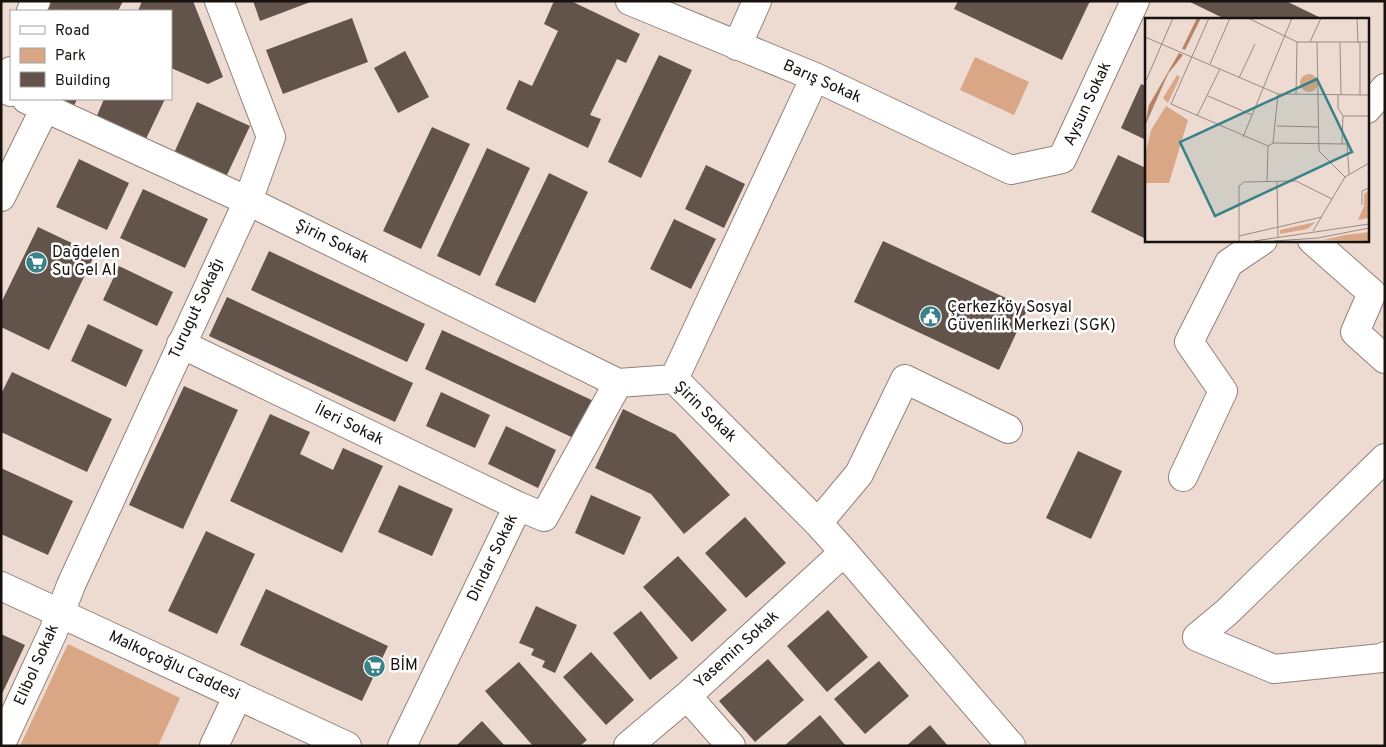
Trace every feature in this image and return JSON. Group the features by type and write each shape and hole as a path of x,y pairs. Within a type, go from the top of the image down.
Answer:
{"street":[{"name":"Turugut Sokağı","path":"60,613 71,585 248,201 271,137 219,1"},
{"name":"Barış Sokak","path":"630,1 816,78 1011,170"},
{"path":"737,46 756,1"},
{"name":"Aysun Sokak","path":"1011,170 1062,159 1135,1"},
{"path":"10,78 8,91 10,92"},
{"path":"674,379 816,78"},
{"path":"1368,108 1385,88"},
{"name":"Şirin Sokak","path":"35,103 248,201 618,383 674,379 818,523 1011,746"},
{"path":"1,197 35,103"},
{"path":"1183,477 1223,391 1189,342 1228,263 1261,241"},
{"path":"1313,241 1372,293 1355,332 1385,359"},
{"name":"İleri Sokak","path":"181,344 518,506"},
{"path":"818,523 859,474 905,379 1008,429"},
{"name":"Dindar Sokak","path":"402,746 518,506 544,517 618,383"},
{"path":"1385,458 1227,612 1197,637 1274,669 1382,658 1385,656"},
{"name":"Yasemin Sokak","path":"628,746 687,696 844,552"},
{"name":"Malkoçoğlu Caddesi","path":"1,586 347,746"},
{"name":"Elibol Sokak","path":"1,744 54,632 60,613"},
{"path":"214,746 238,695"},
{"path":"687,696 731,746"}],"green space":[{"path":"975,57 1029,82 1014,115 960,90"},
{"path":"68,644 180,698 158,746 20,746"}],"building":[{"path":"48,1 123,1 118,10 44,10"},
{"path":"142,1 193,1 223,77 208,84 172,68 172,10 138,10"},
{"path":"253,1 313,1 260,21"},
{"path":"554,1 571,1 640,34 626,63 617,59 590,115 601,119 588,148 506,109 519,80 532,86 558,31 544,24"},
{"path":"958,1 1090,1 1062,60 954,9"},
{"path":"1188,1 1286,1 1321,18 1223,18"},
{"path":"352,18 368,62 283,94 266,50"},
{"path":"405,51 429,97 398,113 374,68"},
{"path":"659,55 692,70 641,178 608,162"},
{"path":"1141,84 1145,86 1145,140 1121,128"},
{"path":"61,100 77,100 74,106"},
{"path":"104,100 165,100 145,141 96,118"},
{"path":"197,102 250,126 226,177 174,153"},
{"path":"432,127 470,144 421,249 383,231"},
{"path":"487,148 530,168 480,276 437,256"},
{"path":"1118,155 1145,168 1145,239 1091,212"},
{"path":"79,159 129,183 107,230 56,207"},
{"path":"706,165 745,184 724,228 685,209"},
{"path":"549,173 588,192 535,303 495,285"},
{"path":"143,189 208,219 185,268 120,238"},
{"path":"674,219 716,239 691,289 650,269"},
{"path":"38,227 95,254 49,350 1,327 1,303"},
{"path":"883,241 1028,308 999,370 854,302"},
{"path":"269,251 425,324 407,362 251,290"},
{"path":"119,266 173,292 157,326 103,300"},
{"path":"227,297 413,383 395,422 209,336"},
{"path":"88,324 143,350 126,387 71,361"},
{"path":"442,330 598,403 580,441 425,369"},
{"path":"12,372 112,419 87,472 1,432 1,394"},
{"path":"184,386 238,410 183,529 129,505"},
{"path":"441,392 490,415 475,448 426,426"},
{"path":"623,409 675,434 730,495 684,534 651,494 595,468"},
{"path":"270,414 310,432 300,454 333,470 343,448 383,466 342,553 230,501"},
{"path":"506,426 556,450 538,488 488,464"},
{"path":"1078,451 1122,471 1091,539 1046,518"},
{"path":"1,468 73,501 48,555 1,534"},
{"path":"399,485 453,509 432,556 378,532"},
{"path":"591,495 641,517 624,555 575,533"},
{"path":"745,517 786,563 746,598 705,553"},
{"path":"206,531 255,554 217,634 168,611"},
{"path":"678,556 727,610 692,642 643,587"},
{"path":"266,589 388,646 362,701 240,645"},
{"path":"536,606 577,625 555,673 542,667 545,661 531,655 534,649 519,643"},
{"path":"828,610 868,657 827,692 787,646"},
{"path":"641,611 678,658 650,680 613,633"},
{"path":"1,634 25,645 1,696"},
{"path":"591,652 634,700 606,725 563,677"},
{"path":"768,659 804,700 755,742 719,701"},
{"path":"879,661 909,696 865,734 834,699"},
{"path":"519,662 587,740 580,746 533,746 485,691"},
{"path":"820,715 846,746 784,746"},
{"path":"482,721 505,746 456,746"},
{"path":"930,725 948,746 906,746"}],"place":[{"name":"Dağdelen Su Gel Al","path":"36,262"},
{"name":"Çerkezköy Sosyal Güvenlik Merkezi (SGK)","path":"931,317"},
{"name":"BİM","path":"374,666"}]}
